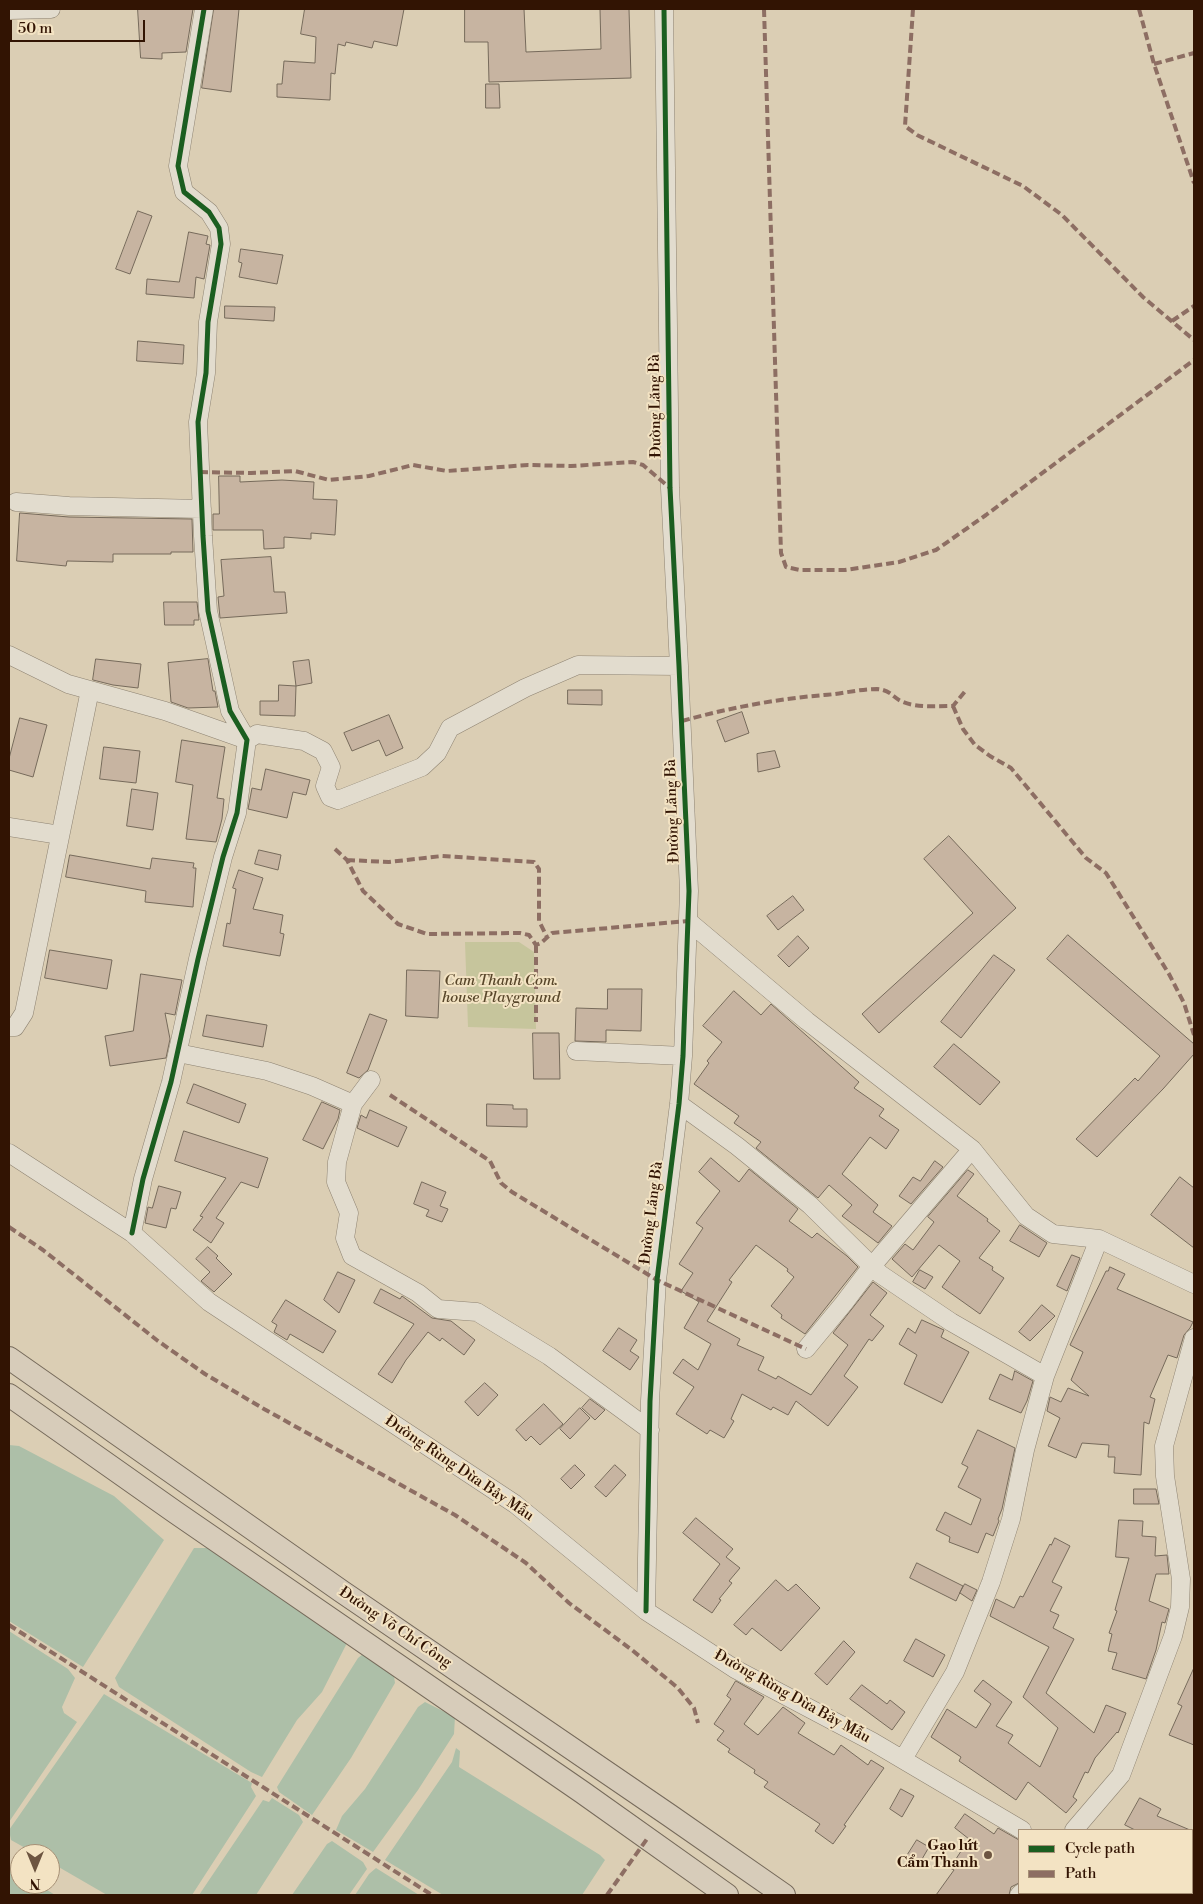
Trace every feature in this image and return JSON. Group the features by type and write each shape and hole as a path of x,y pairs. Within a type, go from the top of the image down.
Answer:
{"main road":[{"name":"Đường Võ Chí Công","path":"9,1358 340,1591 784,1895"},
{"name":"Đường Võ Chí Công","path":"9,1395 582,1792 727,1895"}],"street":[{"path":"9,10 51,9"},
{"path":"132,1233 143,1179 171,1082 223,857 237,813 247,740 230,711 208,611 202,509 198,422 206,373 208,322 221,244 219,228 209,212 184,192 178,166 204,9"},
{"name":"Đường Lăng Bà","path":"646,1611 650,1401 657,1280 679,1104 683,1056 689,891 670,488 664,9"},
{"path":"16,502 69,506 202,509"},
{"path":"9,655 68,684 165,711 247,740"},
{"path":"247,740 257,734 304,741 322,751 331,767 325,786 330,797 338,800 422,767 437,754 450,728 525,688 578,665 679,666"},
{"path":"9,1027 15,1027 24,1013 90,690"},
{"path":"9,827 60,835"},
{"path":"688,921 807,1020 972,1149 1026,1216 1053,1234 1099,1240 1194,1284"},
{"path":"576,1051 683,1056"},
{"path":"178,1053 267,1071 312,1086 353,1104"},
{"path":"372,1080 353,1104 337,1162 336,1182 349,1212 345,1238 352,1256 418,1293 438,1308 477,1312 549,1356 650,1430"},
{"path":"679,1104 737,1146 810,1205 880,1274 951,1322 1045,1376"},
{"path":"806,1349 844,1304 872,1266 972,1149"},
{"name":"Đường Rừng Dừa Bảy Mẫu","path":"9,1153 132,1233 208,1302 515,1504 646,1611 735,1669 904,1759 1020,1829"},
{"path":"904,1759 955,1672 992,1582 1011,1519 1025,1450 1045,1376 1099,1240"},
{"path":"1075,1829 1121,1775 1174,1636 1180,1607 1181,1579 1164,1476 1164,1446 1194,1338"}],"green space":[{"name":"Cam Thanh Com. house Playground","path":"465,942 519,942 534,952 536,1029 468,1027"}],"shaded area":[{"path":"9,1445 19,1446 114,1496 164,1540 83,1667 9,1621"},
{"path":"194,1548 207,1548 347,1643 322,1692 297,1720 262,1777 251,1772 119,1687 115,1678"},
{"path":"9,1631 68,1669 75,1678 62,1707 64,1713 77,1722 9,1822"},
{"path":"363,1654 393,1670 395,1683 351,1758 312,1815 279,1792 277,1787 358,1658"},
{"path":"104,1694 252,1783 251,1787 256,1796 192,1895 107,1895 60,1868 60,1844 18,1844 11,1840 9,1830"},
{"path":"425,1702 455,1717 454,1734 418,1790 373,1852 336,1830 342,1816 365,1789 418,1707"},
{"path":"456,1748 460,1751 459,1767 600,1855 605,1860 582,1895 443,1895 385,1860 452,1762"},
{"path":"272,1798 299,1815 303,1822 256,1895 199,1895 263,1800 269,1802"},
{"path":"332,1841 363,1862 367,1869 349,1895 292,1895 327,1844"},
{"path":"9,1866 10,1894 55,1895 9,1895"},
{"path":"376,1868 419,1895 355,1895 369,1874"}],"building":[{"path":"138,9 193,9 186,52 162,53 162,59 141,58"},
{"path":"214,9 239,9 231,92 202,88"},
{"path":"305,9 404,9 397,46 374,41 372,48 346,42 345,46 338,44 335,74 331,73 330,100 277,97 277,84 282,84 284,61 315,63 316,37 301,34"},
{"path":"465,9 524,9 526,52 601,49 600,9 629,9 631,78 489,82 488,42 465,42"},
{"path":"486,84 499,84 500,108 486,108"},
{"path":"138,211 152,216 130,274 116,269"},
{"path":"189,232 208,236 206,244 210,245 204,279 196,277 194,298 146,294 147,279 179,282"},
{"path":"241,249 283,255 277,284 239,277 242,263 239,262"},
{"path":"225,306 275,307 274,321 225,318"},
{"path":"138,341 184,345 183,364 137,361"},
{"path":"219,476 240,476 240,482 282,480 314,482 313,499 337,500 335,535 311,533 311,539 284,537 284,548 264,549 263,530 213,530 213,514 219,514"},
{"path":"20,513 69,517 192,519 193,552 113,554 113,562 67,561 66,566 17,561"},
{"path":"271,557 274,592 285,592 287,613 220,618 218,597 224,596 221,560"},
{"path":"164,602 197,602 199,620 194,620 194,625 165,625"},
{"path":"96,659 141,664 138,688 93,680"},
{"path":"208,659 213,691 215,691 218,707 188,708 171,702 168,663"},
{"path":"309,660 312,683 296,686 293,662"},
{"path":"279,685 296,686 295,716 260,715 260,701 278,701"},
{"path":"568,690 602,690 602,705 568,704"},
{"path":"742,712 749,733 725,742 717,721"},
{"path":"389,715 403,748 386,756 379,740 352,751 344,733"},
{"path":"20,718 47,725 33,777 9,770 9,759"},
{"path":"182,740 225,747 217,798 224,799 222,819 216,842 186,839 193,785 176,782"},
{"path":"104,747 140,751 136,783 100,779"},
{"path":"775,751 780,767 758,772 757,754"},
{"path":"266,769 310,780 306,795 293,792 287,818 248,809 252,788 261,790"},
{"path":"132,789 158,793 153,830 127,826"},
{"path":"949,836 1016,908 879,1033 862,1014 973,913 924,859"},
{"path":"259,850 281,855 278,870 255,864"},
{"path":"70,855 150,869 152,858 194,863 193,868 196,868 193,907 145,902 146,891 66,877"},
{"path":"239,870 263,878 253,909 283,915 280,933 284,934 280,956 223,946 227,923 230,924 236,889 233,888"},
{"path":"793,896 804,910 778,930 767,916"},
{"path":"1068,935 1194,1044 1194,1054 1097,1157 1076,1139 1135,1078 1138,1081 1160,1056 1047,959"},
{"path":"798,936 809,948 789,967 778,956"},
{"path":"50,950 112,960 107,989 45,978"},
{"path":"994,955 1015,970 961,1038 941,1022"},
{"path":"407,970 440,971 438,1018 406,1016"},
{"path":"141,974 182,980 175,1015 165,1013 170,1039 166,1058 110,1066 105,1036 133,1031"},
{"path":"608,989 642,989 641,1031 606,1030 606,1042 575,1041 576,1008 607,1009"},
{"path":"734,991 761,1015 771,1004 859,1082 854,1088 884,1109 879,1116 899,1130 886,1149 870,1137 842,1174 878,1205 873,1212 892,1226 878,1243 842,1216 852,1205 829,1185 818,1198 756,1148 761,1142 734,1123 739,1116 694,1084 709,1063 707,1061 722,1042 703,1026"},
{"path":"370,1014 387,1020 368,1070 359,1078 347,1073"},
{"path":"207,1015 267,1025 263,1047 203,1036"},
{"path":"533,1033 559,1033 560,1079 534,1079"},
{"path":"954,1044 1000,1082 980,1105 934,1067"},
{"path":"194,1084 246,1104 239,1123 187,1103"},
{"path":"322,1102 340,1110 338,1119 323,1149 303,1140"},
{"path":"487,1104 513,1105 513,1109 527,1109 527,1127 487,1126"},
{"path":"370,1110 407,1127 398,1147 357,1128 361,1115 366,1118"},
{"path":"184,1131 268,1158 258,1188 241,1182 216,1218 224,1223 211,1243 193,1230 203,1217 200,1216 226,1178 175,1161"},
{"path":"711,1158 739,1182 749,1169 798,1209 789,1221 812,1238 817,1233 858,1267 805,1334 781,1318 782,1315 771,1306 794,1277 787,1271 788,1269 756,1245 729,1280 732,1282 707,1321 740,1339 737,1345 764,1357 758,1370 776,1379 778,1376 811,1395 848,1345 833,1333 873,1282 887,1293 870,1315 884,1326 872,1341 869,1339 844,1376 858,1387 828,1426 796,1401 788,1415 773,1407 771,1410 742,1394 731,1419 734,1421 724,1438 710,1430 707,1434 676,1414 694,1387 673,1373 683,1359 698,1370 711,1344 684,1328 699,1302 681,1291 693,1273 679,1264 703,1228 696,1223 720,1191 699,1172"},
{"path":"935,1161 943,1167 911,1204 899,1196 913,1177 920,1181"},
{"path":"968,1170 974,1174 957,1196 988,1219 987,1221 1000,1231 979,1258 993,1267 992,1270 1004,1278 980,1314 942,1287 960,1261 939,1245 912,1277 892,1259 905,1244 913,1250 934,1222 928,1217"},
{"path":"1180,1177 1194,1188 1194,1248 1151,1215"},
{"path":"422,1182 446,1192 440,1206 448,1209 442,1222 426,1216 429,1210 414,1204"},
{"path":"159,1186 181,1192 176,1209 171,1208 166,1228 145,1223 148,1207 152,1208"},
{"path":"1020,1225 1047,1243 1039,1257 1010,1241"},
{"path":"208,1247 232,1274 214,1292 201,1281 210,1272 196,1259"},
{"path":"1072,1255 1080,1258 1067,1291 1057,1286"},
{"path":"1110,1267 1125,1274 1117,1289 1193,1322 1184,1335 1177,1358 1168,1355 1150,1397 1155,1399 1149,1424 1144,1422 1141,1475 1114,1473 1115,1457 1108,1457 1109,1445 1082,1443 1076,1458 1048,1446 1060,1418 1047,1411 1050,1397 1061,1402 1068,1388 1089,1396 1071,1380 1083,1352 1070,1345 1106,1271"},
{"path":"920,1270 933,1277 925,1289 913,1282"},
{"path":"338,1272 355,1280 339,1313 324,1300"},
{"path":"381,1289 400,1299 402,1296 432,1318 451,1321 475,1340 464,1355 442,1338 440,1341 428,1332 406,1360 392,1383 378,1374 414,1324 374,1303"},
{"path":"286,1300 336,1331 323,1353 290,1334 287,1340 274,1332 277,1325 272,1322"},
{"path":"1042,1305 1055,1316 1030,1341 1019,1332"},
{"path":"922,1320 944,1330 941,1337 969,1352 942,1403 904,1384 917,1355 899,1344 908,1328 915,1333"},
{"path":"619,1328 637,1340 630,1351 639,1357 630,1370 603,1351"},
{"path":"1015,1371 1033,1381 1021,1413 989,1399 1000,1374 1012,1380"},
{"path":"485,1383 498,1395 478,1416 465,1402"},
{"path":"590,1399 605,1410 595,1420 582,1408"},
{"path":"544,1404 563,1424 540,1445 531,1436 526,1441 516,1430"},
{"path":"580,1408 590,1418 570,1439 560,1429"},
{"path":"978,1430 1015,1448 999,1521 993,1536 986,1533 978,1553 949,1542 950,1537 936,1530 945,1512 971,1525 981,1499 958,1487 968,1467 962,1464"},
{"path":"575,1465 585,1475 571,1489 561,1479"},
{"path":"615,1465 626,1475 606,1497 595,1487"},
{"path":"1134,1489 1156,1489 1159,1504 1134,1504"},
{"path":"696,1518 733,1549 726,1557 740,1568 729,1581 732,1583 719,1599 721,1600 712,1613 693,1600 720,1564 683,1533"},
{"path":"1119,1520 1143,1521 1142,1536 1156,1537 1155,1556 1167,1555 1169,1574 1156,1574 1149,1601 1169,1609 1165,1623 1162,1622 1156,1650 1146,1679 1112,1669 1117,1653 1108,1651 1112,1634 1109,1633 1117,1611 1115,1610 1129,1558 1116,1557"},
{"path":"1055,1538 1070,1546 1052,1582 1062,1587 1050,1611 1059,1615 1053,1628 1074,1639 1046,1693 1094,1733 1106,1705 1126,1713 1118,1733 1095,1758 1088,1773 1085,1772 1073,1797 1077,1800 1066,1813 1028,1782 1016,1800 959,1761 961,1757 931,1737 947,1709 976,1728 991,1704 974,1691 983,1680 1012,1702 996,1726 1013,1735 1008,1743 1040,1767 1058,1728 1023,1697 1049,1647 990,1616 996,1599 1014,1608 1020,1596 1023,1597 1050,1544"},
{"path":"917,1563 963,1586 956,1601 910,1578"},
{"path":"776,1580 788,1591 796,1584 820,1608 781,1651 752,1628 746,1635 734,1625"},
{"path":"965,1584 977,1590 972,1601 960,1593"},
{"path":"916,1639 945,1655 933,1677 904,1661"},
{"path":"844,1641 855,1652 827,1685 815,1674"},
{"path":"1194,1668 1194,1745 1169,1735 1182,1706 1178,1704"},
{"path":"736,1681 764,1697 744,1724 758,1735 783,1707 805,1723 798,1733 834,1755 841,1745 868,1765 871,1760 884,1768 833,1844 815,1831 820,1824 764,1787 768,1782 754,1773 755,1770 728,1752 730,1749 717,1740 724,1731 714,1724 731,1699 727,1696"},
{"path":"862,1685 887,1704 890,1700 905,1712 892,1730 850,1699"},
{"path":"901,1789 914,1796 902,1817 890,1809"},
{"path":"1140,1798 1161,1809 1157,1816 1188,1829 1133,1829 1125,1825"},
{"path":"965,1814 994,1834 998,1828 1018,1839 1018,1884 1011,1887 1009,1895 936,1895 954,1870 950,1868 969,1839 955,1828"},
{"path":"917,1840 929,1847 918,1866 905,1859"}],"marked path":[{"path":"764,9 781,553 786,567 800,570 845,570 899,562 936,550 1194,360"},
{"path":"913,9 905,126 917,135 1023,186 1062,215 1143,297 1194,340"},
{"path":"1139,9 1154,64 1194,183"},
{"path":"1154,64 1194,53"},
{"path":"1172,321 1194,306"},
{"path":"200,472 251,473 295,471 329,480 369,476 413,465 447,471 528,465 571,466 633,462 643,465 670,488"},
{"path":"682,721 717,712 788,699 870,689 889,692 903,702 915,705 953,706 967,689"},
{"path":"953,706 963,729 975,745 1011,768 1086,858 1106,873 1169,974 1184,1003 1194,1035"},
{"path":"335,849 347,860 363,891 398,924 427,934 520,933 529,935 536,945 552,933 688,921"},
{"path":"347,860 389,862 442,856 534,862 539,869 539,921 547,937"},
{"path":"536,945 536,1022"},
{"path":"390,1095 490,1161 501,1183 512,1192 657,1280 806,1349"},
{"path":"9,1227 43,1250 158,1341 205,1374 264,1409 455,1515 526,1563 569,1603 632,1650 678,1688 694,1708 698,1723"},
{"path":"9,1625 432,1895"},
{"path":"607,1895 647,1839"}],"cycle path":[{"path":"132,1233 143,1179 171,1082 223,857 237,813 247,740 230,711 208,611 203,536 198,422 206,373 208,322 221,244 219,228 209,212 184,192 178,166 204,9"},
{"path":"646,1611 650,1401 657,1280 679,1104 683,1056 689,891 670,488 664,9"}],"place":[{"name":"Gạo lứt Cẩm Thanh","path":"988,1855"}]}
